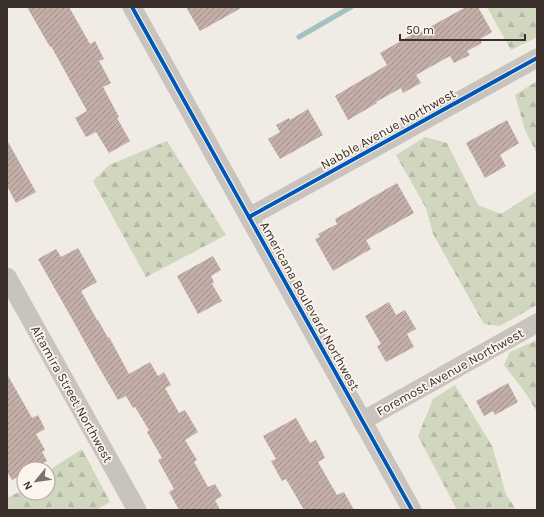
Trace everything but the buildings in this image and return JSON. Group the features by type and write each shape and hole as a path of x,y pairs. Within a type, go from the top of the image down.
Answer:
{"street":[{"name":"Americana Boulevard Northwest","path":"132,7 412,510"},
{"name":"Nabble Avenue Northwest","path":"249,217 537,58"},
{"name":"Altamira Street Northwest","path":"7,278 136,510"},
{"name":"Foremost Avenue Northwest","path":"362,421 537,323"}],"green space":[{"path":"487,7 537,7 537,37 511,50"},
{"path":"537,81 537,154 525,130 515,95"},
{"path":"425,137 447,143 478,205 501,214 537,191 537,305 500,326 484,324 433,234 426,208 396,155"},
{"path":"167,141 226,235 146,277 93,181 109,165"},
{"path":"537,340 537,412 525,392 504,365 510,352"},
{"path":"455,385 492,446 506,494 516,510 457,510 418,436 433,399"},
{"path":"82,449 110,502 96,510 7,510 7,498 16,494 16,501 56,501 56,466"}],"waterway":[{"path":"299,37 351,7"}],"cycle path":[{"path":"132,7 412,510"},
{"path":"249,217 537,58"}]}
